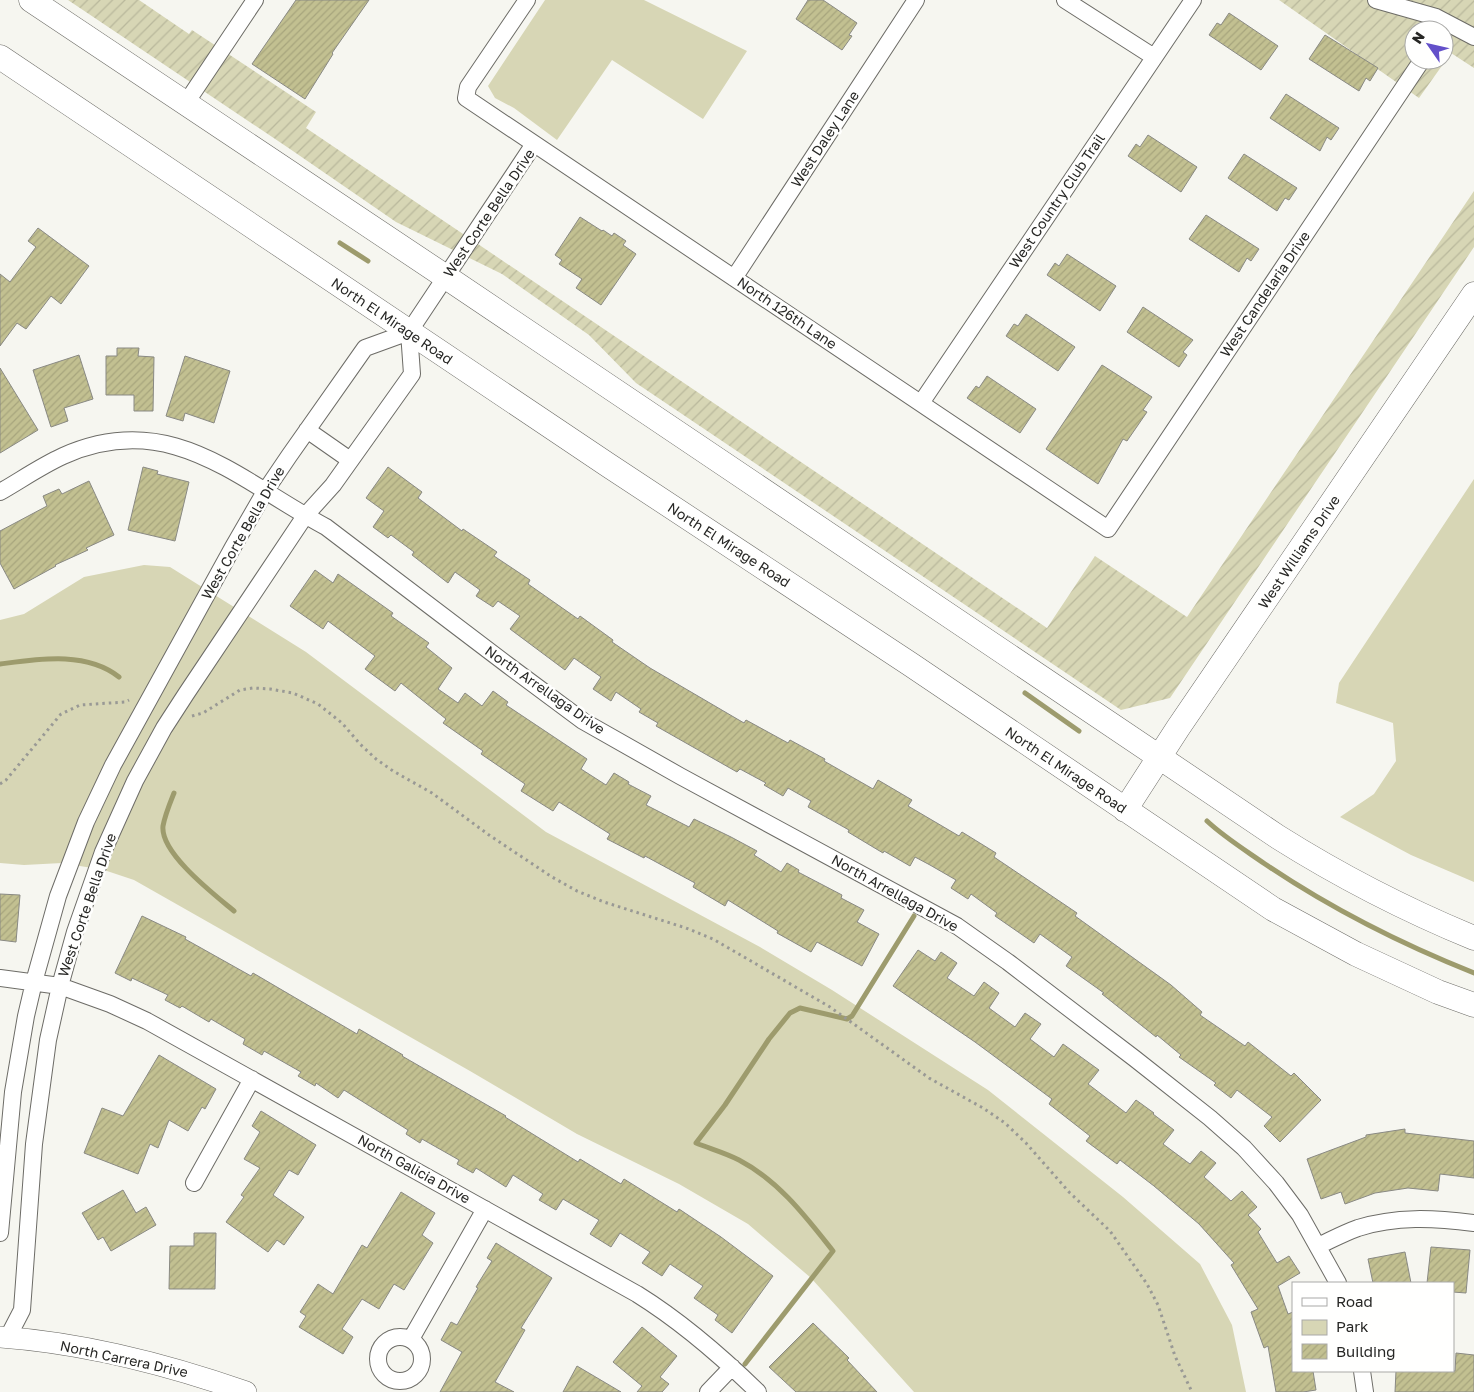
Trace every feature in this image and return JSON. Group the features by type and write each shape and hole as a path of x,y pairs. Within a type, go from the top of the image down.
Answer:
{"main road":[{"path":"31,0 1278,837 1393,902 1474,938"},
{"name":"North El Mirage Road","path":"0,58 910,664 1273,909 1394,972 1474,1005"},
{"name":"West Williams Drive","path":"1125,810 1474,294"}],"street":[{"path":"186,103 255,0"},
{"name":"North 126th Lane","path":"527,0 468,87 466,98 1108,529"},
{"name":"West Daley Lane","path":"734,278 916,0"},
{"path":"1065,0 1154,57"},
{"name":"West Country Club Trail","path":"921,403 1193,0"},
{"path":"1376,0 1436,17 1439,20"},
{"path":"1454,30 1474,37"},
{"name":"West Candelaria Drive","path":"1108,529 1415,70"},
{"name":"West Corte Bella Drive","path":"3,1332 22,1310 38,1110 48,1040 47,984 50,920 86,822 113,766 266,490 365,348 409,332 534,144"},
{"name":"West Corte Bella Drive","path":"0,1233 13,1092 26,1016 47,984 75,932 103,852 135,781 164,728 299,511 333,485 412,374 409,332"},
{"path":"307,430 350,460"},
{"name":"North Arrellaga Drive","path":"0,492 62,456 80,449 130,441 164,443 181,447 220,464 266,490 326,527 509,666 584,720 680,776 932,912 990,949 1134,1058 1210,1118 1244,1148 1276,1183 1300,1215 1337,1282"},
{"name":"North Galicia Drive","path":"0,978 47,984 110,1004 135,1015 616,1281 659,1307 700,1338 758,1392"},
{"path":"194,1183 252,1079"},
{"path":"411,1339 486,1209"},
{"path":"1318,1246 1356,1229 1387,1221 1414,1219 1474,1223"},
{"name":"North Carrera Drive","path":"3,1332 133,1358 198,1375 246,1392"},
{"path":"708,1392 732,1367"},
{"path":"1362,1372 1365,1392"}],"path":[{"path":"183,717 203,713 240,690 253,688 293,693 318,704 342,723 376,759 432,793 489,835 552,877 577,891 604,902 686,928 713,939 830,1007 929,1078 983,1108 1005,1123 1026,1143 1069,1192 1110,1231 1147,1284 1175,1356 1192,1392"},
{"path":"0,784 11,775 61,714 80,704 125,702 132,699"}],"green space":[{"path":"68,0 139,0 189,34 192,30 316,112 306,128 1047,628 1095,556 1187,617 1474,191 1474,247 1170,698 1121,710 636,383 589,335 502,274 396,222"},
{"path":"545,0 644,0 747,51 703,119 612,60 557,140 514,108 495,98 488,86"},
{"path":"1279,0 1474,0 1474,68 1454,55 1454,20 1404,20 1404,70 1439,70 1419,98"},
{"path":"1474,479 1474,882 1411,855 1340,817 1374,794 1396,761 1393,723 1336,703 1339,683"},
{"path":"144,565 170,567 306,652 546,832 760,947 832,990 988,1090 1123,1197 1200,1264 1232,1325 1246,1392 914,1392 811,1278 748,1224 679,1184 577,1134 134,880 104,870 62,863 24,865 0,863 0,620 24,614 84,577"}],"building":[{"path":"296,0 369,0 332,53 305,99 252,64"},
{"path":"808,0 823,0 857,23 849,35 852,36 842,50 796,19"},
{"path":"1229,13 1278,46 1261,70 1209,35 1217,23 1221,25"},
{"path":"1325,35 1378,68 1370,81 1366,78 1359,91 1309,59"},
{"path":"1286,94 1339,128 1331,140 1327,137 1320,151 1270,118"},
{"path":"1148,135 1197,167 1181,192 1128,156 1136,144 1140,147"},
{"path":"1244,154 1297,188 1289,200 1285,198 1277,211 1228,178"},
{"path":"1206,215 1259,249 1251,261 1247,258 1239,272 1189,239"},
{"path":"580,217 612,236 614,233 626,241 623,245 636,254 601,305 576,288 582,279 559,264 562,260 555,255"},
{"path":"38,228 89,266 61,304 51,296 26,329 17,323 0,346 0,274 10,282 36,247 28,241"},
{"path":"1067,254 1116,286 1100,311 1047,275 1055,263 1059,266"},
{"path":"1143,307 1193,340 1183,352 1187,355 1179,367 1127,332"},
{"path":"1026,314 1075,347 1058,371 1006,336 1014,324 1018,326"},
{"path":"117,348 139,348 138,356 154,357 153,411 134,411 134,395 106,395 106,356 117,356"},
{"path":"79,355 93,399 64,408 68,421 51,427 33,370"},
{"path":"185,356 230,371 214,423 185,413 183,421 166,416"},
{"path":"1102,365 1152,397 1143,410 1147,412 1127,441 1123,439 1098,484 1046,449"},
{"path":"0,368 38,430 0,453"},
{"path":"987,376 1036,409 1020,433 967,398 976,386 979,388"},
{"path":"143,467 158,471 157,474 189,482 175,541 128,530"},
{"path":"388,467 422,492 418,498 462,531 463,529 497,552 494,556 530,580 528,584 578,619 580,616 613,640 612,642 650,668 744,723 746,720 788,743 790,740 873,789 878,780 912,800 908,806 959,836 962,832 996,853 994,857 1077,913 1075,916 1171,985 1202,1012 1200,1015 1245,1046 1248,1042 1291,1076 1294,1073 1321,1100 1280,1142 1264,1126 1272,1117 1237,1090 1231,1098 1214,1085 1216,1083 1179,1057 1181,1055 1157,1035 1156,1037 1102,994 1104,993 1066,966 1072,957 1040,934 1034,943 995,916 997,913 971,894 968,899 951,888 956,880 930,865 915,857 910,866 884,851 883,853 848,832 849,830 808,807 811,801 788,788 783,796 764,785 766,783 740,769 737,772 656,726 658,723 639,712 641,709 616,692 611,701 593,689 601,677 574,658 565,670 510,629 520,616 498,601 493,607 476,596 480,590 455,572 448,583 412,555 414,552 391,535 388,538 373,527 384,511 366,498"},
{"path":"89,481 114,535 86,548 88,550 55,565 14,589 0,563 0,531 47,506 43,496 59,489 62,494"},
{"path":"315,570 333,583 338,574 393,613 391,616 429,643 426,647 452,668 438,689 458,703 465,693 482,706 493,691 508,702 506,705 587,759 581,769 606,785 614,773 629,782 628,784 651,796 646,805 689,827 694,819 731,837 757,851 754,855 781,872 787,863 799,870 798,872 842,895 841,898 864,910 857,922 879,934 862,966 817,942 811,952 777,933 778,931 728,900 725,906 693,887 695,883 645,856 644,858 607,839 610,834 559,802 553,811 521,791 525,784 481,754 483,751 443,723 446,719 401,683 395,691 365,669 375,656 328,621 323,629 290,606"},
{"path":"0,894 20,895 16,942 0,940"},
{"path":"142,916 186,937 185,939 251,976 253,973 357,1034 359,1029 506,1116 578,1162 580,1159 621,1184 624,1179 677,1212 679,1209 721,1237 773,1276 732,1333 715,1320 718,1315 694,1298 703,1286 670,1264 662,1276 642,1263 650,1252 620,1233 611,1247 590,1234 599,1220 563,1199 556,1210 539,1200 543,1194 513,1175 506,1187 476,1168 473,1173 457,1164 459,1160 422,1139 420,1143 406,1134 408,1130 344,1090 338,1098 316,1083 315,1086 298,1076 301,1072 264,1051 262,1055 243,1044 245,1039 211,1019 209,1022 182,1006 180,1008 165,1000 168,995 132,978 131,981 115,973"},
{"path":"918,950 935,961 941,952 957,963 947,978 974,996 984,982 999,993 989,1008 1015,1027 1025,1013 1041,1024 1030,1039 1054,1057 1063,1044 1099,1070 1088,1084 1126,1113 1136,1100 1174,1130 1163,1144 1190,1164 1201,1151 1216,1163 1204,1177 1231,1201 1242,1191 1257,1207 1248,1215 1261,1229 1258,1232 1277,1263 1289,1256 1300,1273 1278,1286 1288,1314 1292,1312 1292,1372 1313,1372 1316,1390 1276,1392 1268,1346 1264,1348 1251,1312 1258,1309 1231,1265 1234,1263 1199,1224 1120,1160 1117,1164 1086,1141 1090,1136 1049,1104 1052,1099 975,1042 893,986"},
{"path":"159,1055 216,1089 205,1109 202,1107 188,1131 169,1120 158,1148 150,1144 138,1174 84,1153 102,1108 123,1116"},
{"path":"261,1111 316,1145 298,1175 289,1170 273,1195 304,1217 284,1245 277,1240 268,1252 226,1222 244,1197 241,1195 260,1168 244,1159 260,1132 252,1126"},
{"path":"1405,1129 1405,1133 1474,1141 1474,1178 1440,1174 1438,1191 1408,1188 1375,1193 1345,1204 1341,1192 1321,1199 1307,1159 1366,1137 1366,1135"},
{"path":"123,1190 136,1213 146,1207 156,1225 111,1251 103,1237 98,1240 82,1213"},
{"path":"401,1192 435,1213 422,1235 433,1243 404,1290 394,1284 379,1309 362,1299 342,1329 353,1337 343,1354 299,1327 306,1316 300,1312 318,1284 333,1294 362,1245 367,1248"},
{"path":"194,1233 216,1233 215,1289 169,1289 170,1246 194,1246"},
{"path":"496,1243 552,1278 521,1328 525,1330 495,1382 514,1392 440,1392 462,1352 441,1340 451,1322 457,1325 478,1288 476,1287 492,1261 487,1258"},
{"path":"1431,1247 1470,1250 1466,1293 1454,1292 1454,1282 1427,1282"},
{"path":"1405,1252 1411,1282 1373,1282 1368,1259"},
{"path":"813,1323 849,1358 847,1360 877,1392 796,1392 769,1367"},
{"path":"642,1327 677,1356 660,1377 669,1384 662,1392 637,1392 642,1386 613,1362"},
{"path":"1456,1353 1474,1355 1474,1392 1395,1392 1396,1372 1455,1371"},
{"path":"577,1366 621,1392 563,1392"}],"waterway":[{"path":"340,243 368,261"},
{"path":"0,664 46,659 77,660 92,663 119,677"},
{"path":"1025,693 1079,731"},
{"path":"174,793 163,826 164,837 179,861 190,873 234,911"},
{"path":"1207,821 1265,864 1315,896 1366,924 1474,973"},
{"path":"745,1364 833,1251 813,1225 767,1178 724,1153 696,1143 725,1105 769,1039 790,1013 800,1008 847,1019 852,1016 914,916"}]}
